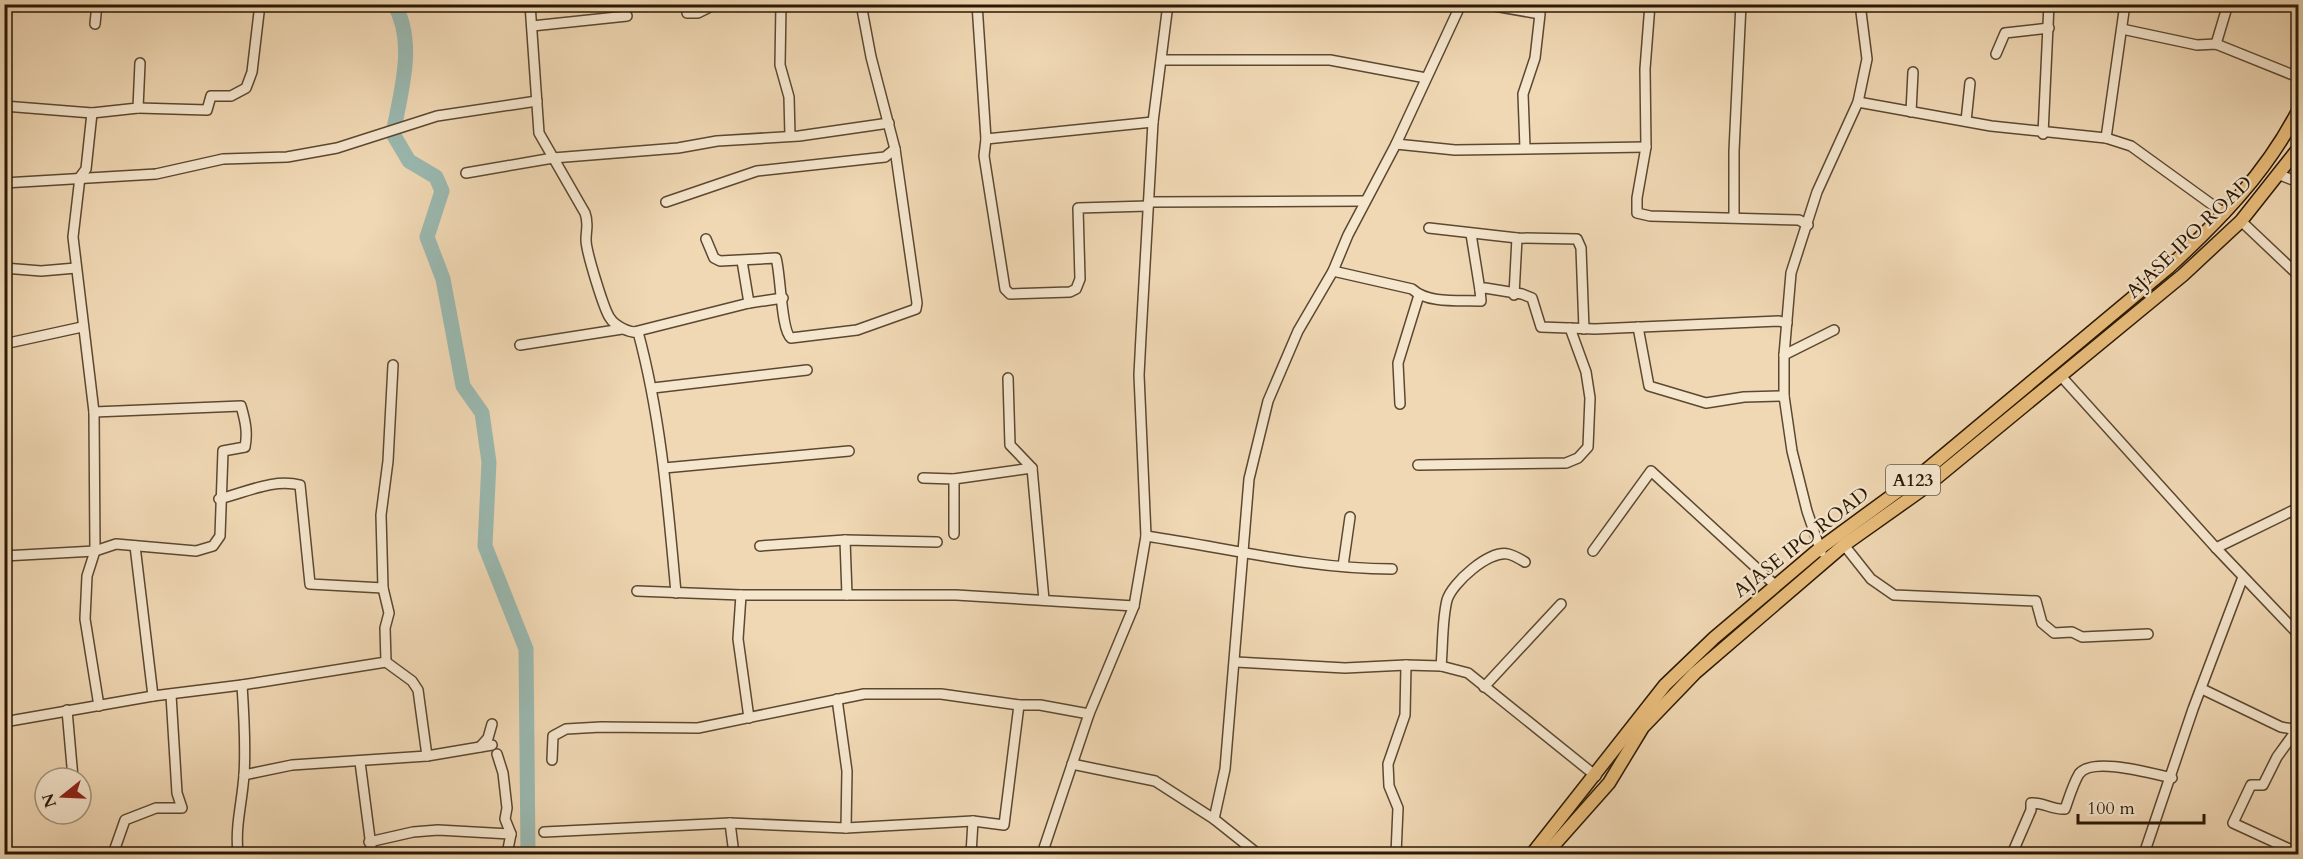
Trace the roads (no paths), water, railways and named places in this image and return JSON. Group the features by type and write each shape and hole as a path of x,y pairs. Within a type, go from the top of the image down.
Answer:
{"highway":[{"name":"AJASE IPO ROAD","path":"1532,855 1665,685 1774,585 1920,475 2168,268 2225,214 2256,180 2298,111"},
{"name":"AJASE IPO ROAD","path":"1552,852 1609,783 1643,727 1670,698 1844,545 1923,489 2183,275 2241,221 2280,175 2298,149"}],"street":[{"path":"95,24 97,4"},
{"path":"4,106 92,113 138,108 207,110 211,96 231,96 246,88 252,72 260,4"},
{"path":"530,4 539,133 589,222 586,239 588,255 609,317 622,329"},
{"path":"687,13 698,13 716,4"},
{"path":"781,4 780,65 789,97 790,136"},
{"path":"706,239 714,258 720,261 776,258 783,298 784,329 791,338 857,330 916,309 911,252 895,150 871,57 861,4"},
{"path":"977,4 986,139 984,156 1005,289 1010,294 1070,292 1076,289 1080,279 1078,208 1149,204 1365,201"},
{"path":"1042,855 1089,714 1134,606 1146,537 1139,375 1154,122 1168,4"},
{"path":"1214,819 1225,769 1236,662 1249,479 1269,401 1298,331 1333,271 1365,201 1396,144 1461,4"},
{"path":"1483,4 1540,9 1535,58 1523,94 1525,148"},
{"path":"1650,4 1645,69 1646,147 1637,198 1637,213 1650,216 1799,220 1808,225"},
{"path":"1734,217 1734,151 1741,4"},
{"path":"1827,560 1819,549 1792,451 1784,396 1784,355 1791,273 1817,192 1858,102 1867,60 1860,4"},
{"path":"2043,134 2049,4"},
{"path":"2106,138 2125,4"},
{"path":"2216,44 2228,4"},
{"path":"532,26 627,16"},
{"path":"1996,54 2005,33 2049,28"},
{"path":"2122,29 2197,45 2216,44 2298,76"},
{"path":"1162,60 1330,60 1426,78"},
{"path":"138,108 140,63"},
{"path":"1911,111 1913,72"},
{"path":"1966,121 1970,83"},
{"path":"4,183 156,174 223,159 287,157 337,148 437,116 537,101"},
{"path":"1858,102 2043,134 2106,138 2131,146 2225,214"},
{"path":"92,113 86,169 80,177 73,237 94,412 95,551 87,576 85,619 99,706"},
{"path":"986,139 1154,122"},
{"path":"466,173 553,158 678,148 717,141 790,136 889,123"},
{"path":"1396,144 1455,150 1646,147"},
{"path":"666,202 757,171 885,157 895,150"},
{"path":"2280,175 2298,182"},
{"path":"2241,221 2298,275"},
{"path":"1428,228 1517,238 1577,239 1581,248 1584,329"},
{"path":"1333,271 1413,289 1419,295 1480,302 1471,234"},
{"path":"1514,295 1517,238"},
{"path":"742,261 749,303"},
{"path":"4,268 41,271 76,268"},
{"path":"1480,290 1485,288 1514,295 1522,294 1532,298 1540,327 1584,329 1779,321 1787,323"},
{"path":"1400,404 1398,363 1419,295"},
{"path":"633,332 749,303 783,298"},
{"path":"4,344 82,327"},
{"path":"1638,327 1649,386 1706,403 1784,396"},
{"path":"1418,465 1566,464 1578,458 1588,447 1590,398 1587,372 1570,328"},
{"path":"520,345 622,329 638,332 653,388 664,468 676,593"},
{"path":"1784,355 1834,330"},
{"path":"386,662 385,628 389,613 383,588 381,515 388,461 393,365"},
{"path":"653,388 807,370"},
{"path":"2060,375 2216,548 2298,634"},
{"path":"1008,378 1010,445 1032,468 1044,600"},
{"path":"5,555 95,551 116,544 196,551 213,546 220,536 219,499 223,451 245,447 246,425 241,406 94,412"},
{"path":"664,468 849,451"},
{"path":"923,478 954,479 1032,468"},
{"path":"1593,551 1652,471 1774,585"},
{"path":"954,479 954,534"},
{"path":"219,499 265,485 290,482 300,485 310,584 383,588"},
{"path":"2216,548 2298,508"},
{"path":"1343,566 1350,517"},
{"path":"1146,537 1243,553 1343,566 1392,569"},
{"path":"845,540 847,595"},
{"path":"760,546 845,540 937,542"},
{"path":"1844,545 1871,579 1894,595 2036,601 2042,623 2054,633 2072,632 2082,637 2148,634"},
{"path":"135,546 153,696"},
{"path":"1441,666 1447,601 1451,590 1468,572 1493,555 1507,554 1525,562"},
{"path":"2144,855 2243,577"},
{"path":"637,591 741,595 957,595 1134,606"},
{"path":"741,595 738,639 749,718"},
{"path":"1484,687 1561,604"},
{"path":"4,722 153,696 242,686 386,662 412,681 418,690 428,756"},
{"path":"1236,662 1345,668 1406,664 1441,666 1468,673 1596,776"},
{"path":"1396,855 1398,808 1389,786 1388,764 1405,715 1406,664"},
{"path":"238,855 235,829 244,776 245,722 242,686"},
{"path":"2202,689 2281,727 2298,729"},
{"path":"552,760 553,736 566,729 617,726 698,728 864,694 941,693 1019,705 1040,705 1089,714"},
{"path":"113,855 125,820 156,808 182,808 177,793 171,695"},
{"path":"837,699 847,771 846,828"},
{"path":"544,832 730,823 846,828 973,821 1004,825 1019,705"},
{"path":"67,710 72,766"},
{"path":"480,747 488,738 492,724"},
{"path":"2281,727 2287,742"},
{"path":"2298,729 2287,742 2263,785 2250,785 2233,823 2298,854"},
{"path":"244,776 292,765 428,756 480,747 494,750 503,773 506,819 511,834 507,855"},
{"path":"360,762 372,855"},
{"path":"1072,764 1155,781 1214,819 1258,855"},
{"path":"2012,855 2031,810 2031,803 2038,802 2051,810 2065,809 2079,774 2084,769 2112,766 2172,778"},
{"path":"971,855 973,821"},
{"path":"730,823 734,855"},
{"path":"369,842 413,831 511,834"}],"waterway":[{"path":"394,4 401,19 406,52 393,134 409,161 436,177 442,191 427,237 443,279 463,386 482,413 489,462 485,546 526,649 528,854"}]}
